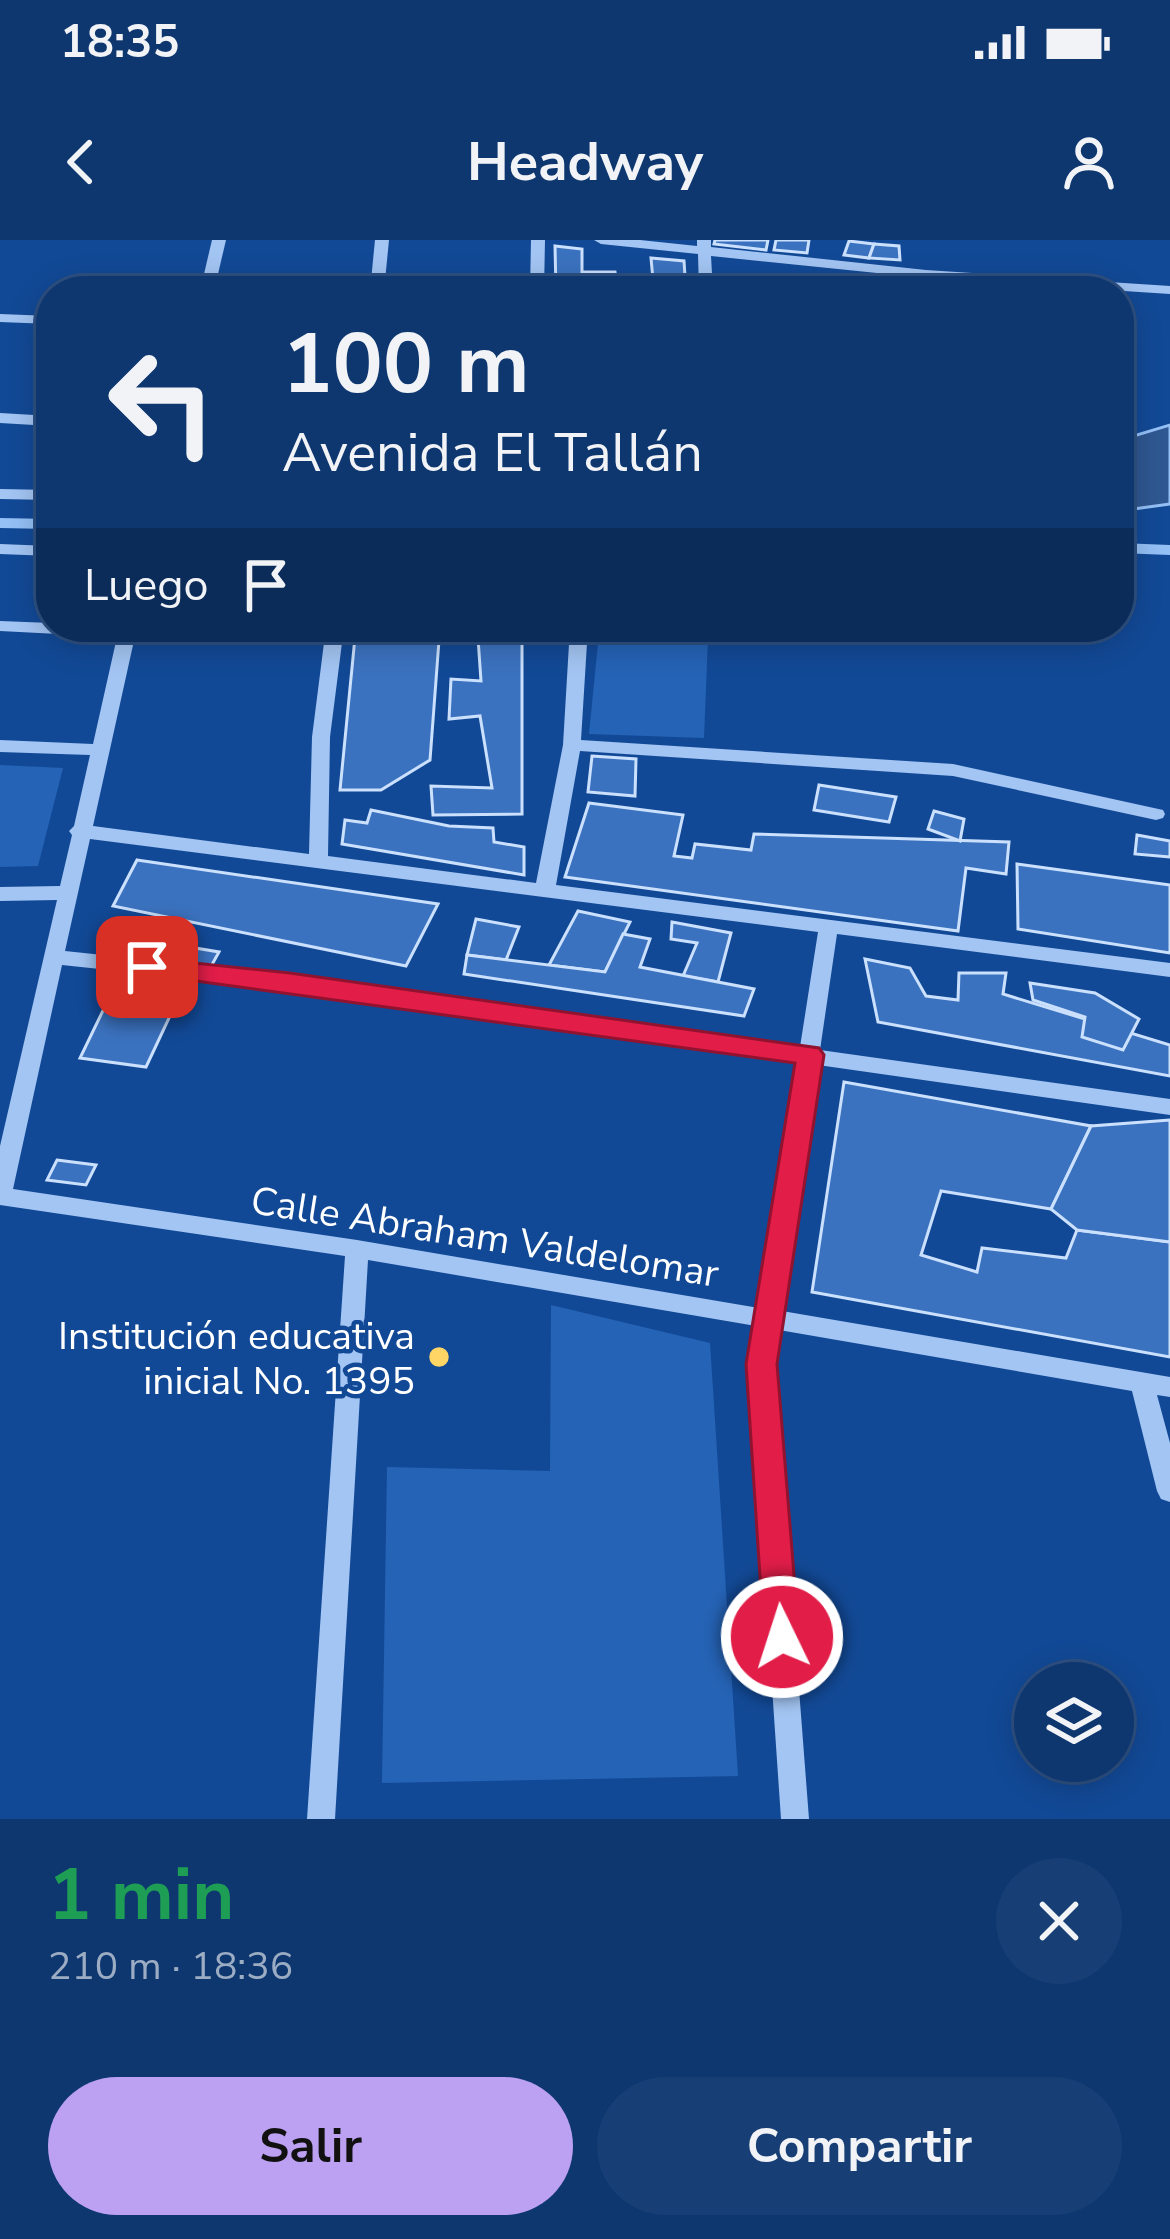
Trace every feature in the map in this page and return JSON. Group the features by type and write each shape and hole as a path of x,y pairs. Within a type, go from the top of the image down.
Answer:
{"street":[{"path":"211,276 219,240"},
{"path":"378,276 382,240"},
{"path":"537,276 538,240"},
{"path":"601,240 704,245 956,276"},
{"path":"704,245 705,276"},
{"path":"1134,288 1170,290"},
{"path":"0,318 36,319"},
{"path":"0,418 36,420"},
{"path":"0,494 36,495"},
{"path":"0,549 36,550"},
{"path":"0,626 36,627"},
{"path":"0,1196 6,1137 125,642"},
{"path":"318,861 321,737 332,642"},
{"path":"545,890 572,745 577,642"},
{"path":"572,745 953,770 1156,814"},
{"path":"0,746 99,750"},
{"path":"80,831 1170,970"},
{"path":"0,894 66,893"},
{"path":"795,1819 762,1364 765,1320 828,929"},
{"path":"52,957 290,982 1170,1107"},
{"name":"Calle Abraham Valdelomar","path":"0,1196 357,1250 1170,1387"},
{"path":"322,1819 357,1250"},
{"path":"1141,1381 1170,1491"}],"shaded area":[{"path":"1170,425 1170,504 1134,509 1134,436"},
{"path":"598,642 708,642 704,738 589,734"},
{"path":"0,765 63,768 38,866 0,867"},
{"path":"551,1305 710,1343 738,1776 382,1783 387,1467 550,1471"}],"building":[{"path":"715,240 768,240 766,250 714,244"},
{"path":"776,240 809,240 807,253 774,250"},
{"path":"849,241 874,244 869,258 844,255"},
{"path":"874,244 899,246 900,260 869,258"},
{"path":"555,246 582,249 582,272 615,272 616,276 556,276"},
{"path":"651,258 684,261 685,276 653,276"},
{"path":"355,642 439,642 430,760 381,790 340,790"},
{"path":"478,642 522,642 522,814 433,815 431,786 492,788 480,716 449,719 451,679 481,681"},
{"path":"592,756 636,759 635,796 588,792"},
{"path":"819,785 896,797 889,822 814,810"},
{"path":"589,803 683,815 674,856 692,858 695,844 751,850 754,834 1009,842 1006,874 966,868 958,931 565,877"},
{"path":"371,810 449,826 493,828 494,842 524,847 524,875 342,844 345,820 367,823"},
{"path":"934,811 964,819 960,841 928,829"},
{"path":"1137,835 1170,841 1170,857 1135,854"},
{"path":"137,860 438,904 406,966 113,906"},
{"path":"1017,864 1170,885 1170,953 1018,929"},
{"path":"578,911 630,922 605,972 549,965"},
{"path":"133,918 176,925 156,959 114,951"},
{"path":"476,919 519,927 506,960 467,955"},
{"path":"672,922 731,933 718,982 683,976 697,943 671,939"},
{"path":"623,934 650,939 640,967 754,989 744,1016 464,974 467,955 605,972"},
{"path":"171,944 219,952 209,970 161,963"},
{"path":"865,959 910,968 926,996 958,1000 959,973 1006,973 1003,994 1170,1045 1170,1076 878,1022"},
{"path":"1030,983 1095,993 1139,1019 1123,1050 1082,1037 1085,1017 1033,1000"},
{"path":"112,992 177,1001 146,1067 80,1058"},
{"path":"844,1082 1091,1126 1051,1209 941,1191 921,1255 977,1272 982,1248 1066,1258 1077,1230 1170,1242 1170,1357 812,1292"},
{"path":"1170,1120 1170,1242 1077,1230 1051,1209 1091,1126"},
{"path":"57,1160 96,1165 86,1185 47,1180"}],"waterway":[{"path":"0,523 36,524"},
{"path":"1134,549 1170,550"}],"place":[{"name":"Institución educativa inicial No. 1395","path":"439,1357"}],"route":[{"path":"147,967 290,982 810,1055 765,1320 762,1364 782,1637"}]}
